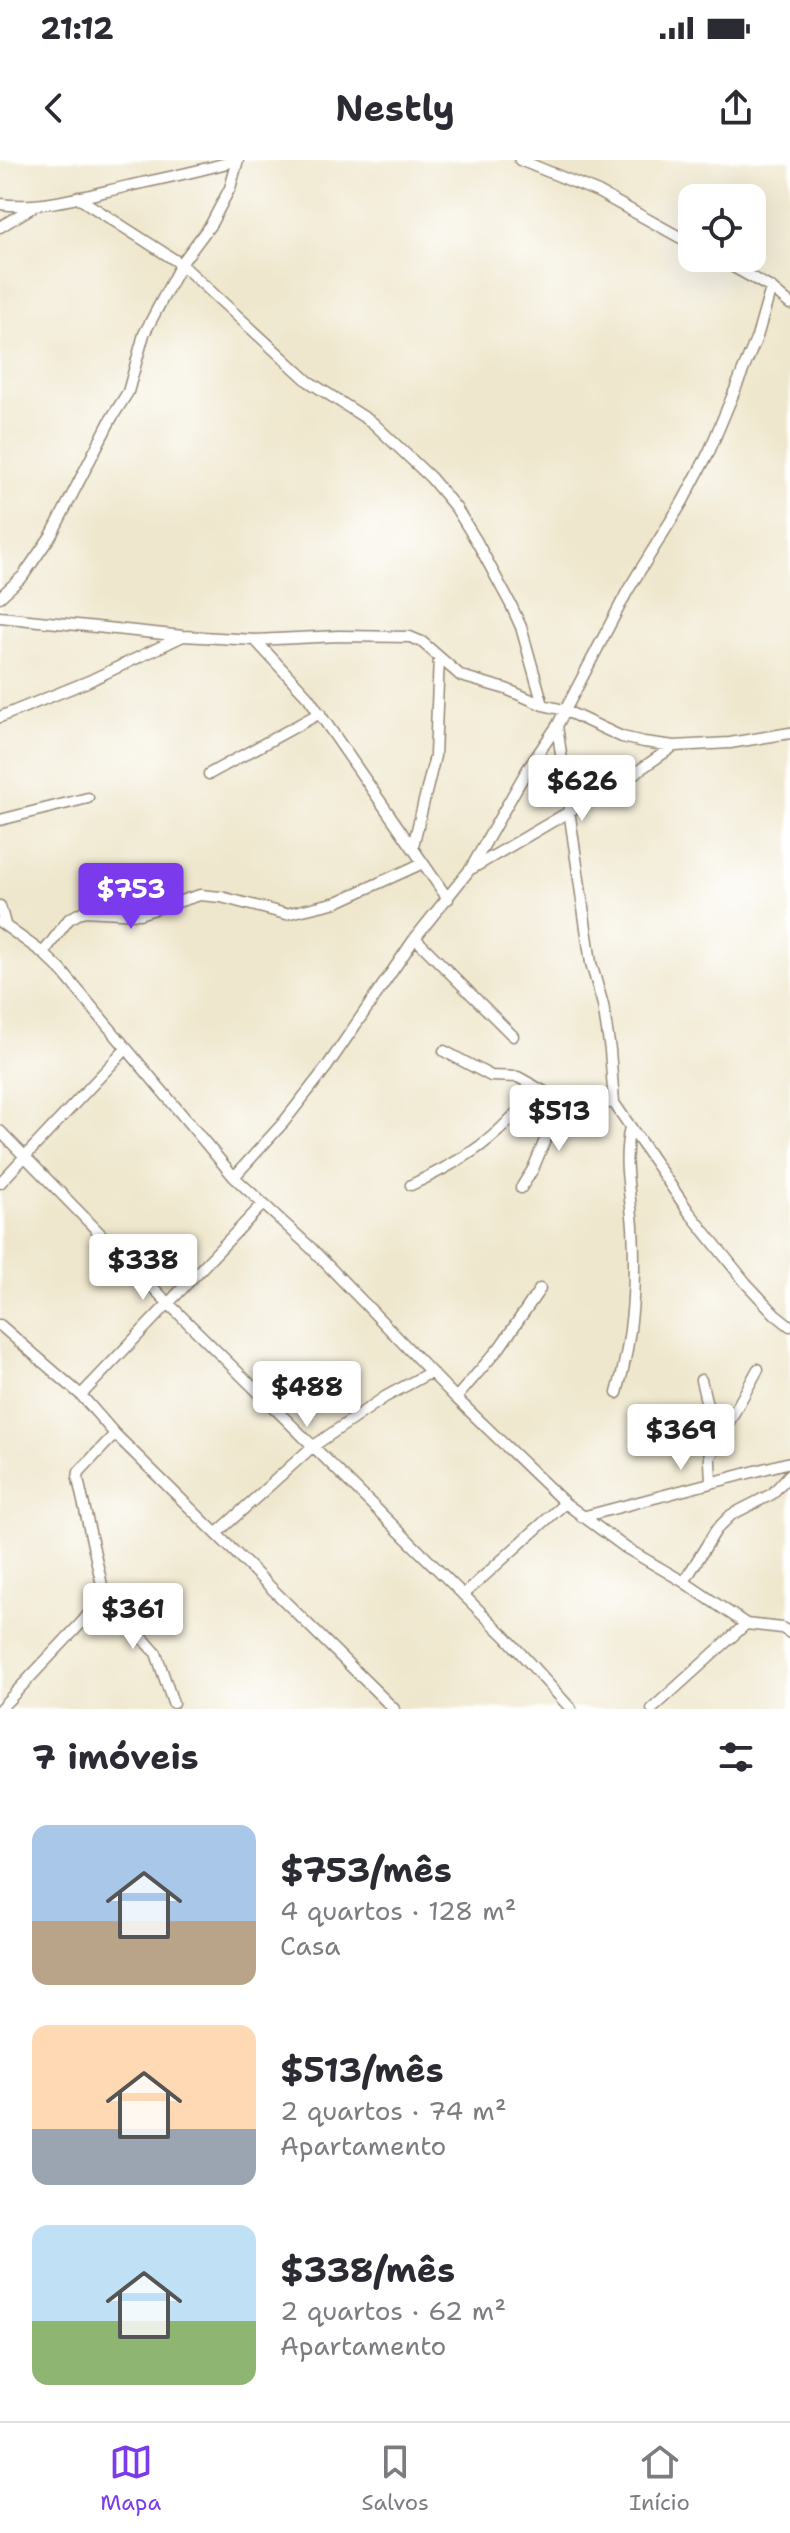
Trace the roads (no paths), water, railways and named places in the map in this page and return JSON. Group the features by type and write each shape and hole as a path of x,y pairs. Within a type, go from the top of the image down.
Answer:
{"street":[{"path":"0,204 37,204 77,197 238,160"},
{"path":"0,597 23,576 52,534 128,392 144,334 181,264 211,224 230,188 238,160"},
{"path":"520,160 598,192 678,236"},
{"path":"77,197 181,264 308,381 373,423 431,478 456,508 511,605 521,627 543,705"},
{"path":"0,227 37,204"},
{"path":"742,272 771,288 790,304"},
{"path":"234,1177 283,1123 326,1068 415,938 471,868 527,770 557,726 628,590 709,452 757,337 771,288"},
{"path":"0,617 183,636 255,640 410,637 422,642 461,676 564,710 622,737 674,746 730,743 790,733"},
{"path":"0,717 89,681 183,636"},
{"path":"255,640 320,713 448,899"},
{"path":"413,846 435,756 439,657"},
{"path":"209,774 320,713"},
{"path":"557,726 588,947 603,1005 610,1050 614,1103 689,1212 746,1283 790,1326"},
{"path":"471,868 635,773 674,746"},
{"path":"0,820 88,798"},
{"path":"43,953 69,919 84,911 139,914 200,895 221,897 286,914 337,902 423,863"},
{"path":"0,906 3,923 43,953 78,990 234,1177 311,1248 456,1398 565,1503 626,1548 746,1624 787,1629"},
{"path":"415,938 513,1036"},
{"path":"0,1183 125,1050"},
{"path":"444,1051 491,1076 518,1077 561,1101 614,1103"},
{"path":"411,1185 490,1140 512,1120 537,1088"},
{"path":"521,1188 546,1142 561,1101"},
{"path":"617,1393 628,1355 632,1326 632,1223 624,1160 630,1127"},
{"path":"0,1131 168,1303 463,1595 571,1709"},
{"path":"81,1395 262,1205"},
{"path":"456,1398 500,1347 540,1289"},
{"path":"0,1325 81,1395 115,1434 394,1709"},
{"path":"710,1457 758,1369"},
{"path":"217,1533 312,1447 385,1397 431,1372"},
{"path":"701,1380 707,1405 711,1481"},
{"path":"115,1434 79,1472 78,1479 104,1594 156,1653 173,1703"},
{"path":"582,1517 790,1462"},
{"path":"684,1582 716,1530 731,1515 772,1494 790,1474"},
{"path":"463,1595 565,1503"},
{"path":"0,1709 83,1621 104,1594"},
{"path":"652,1709 746,1624"}]}
